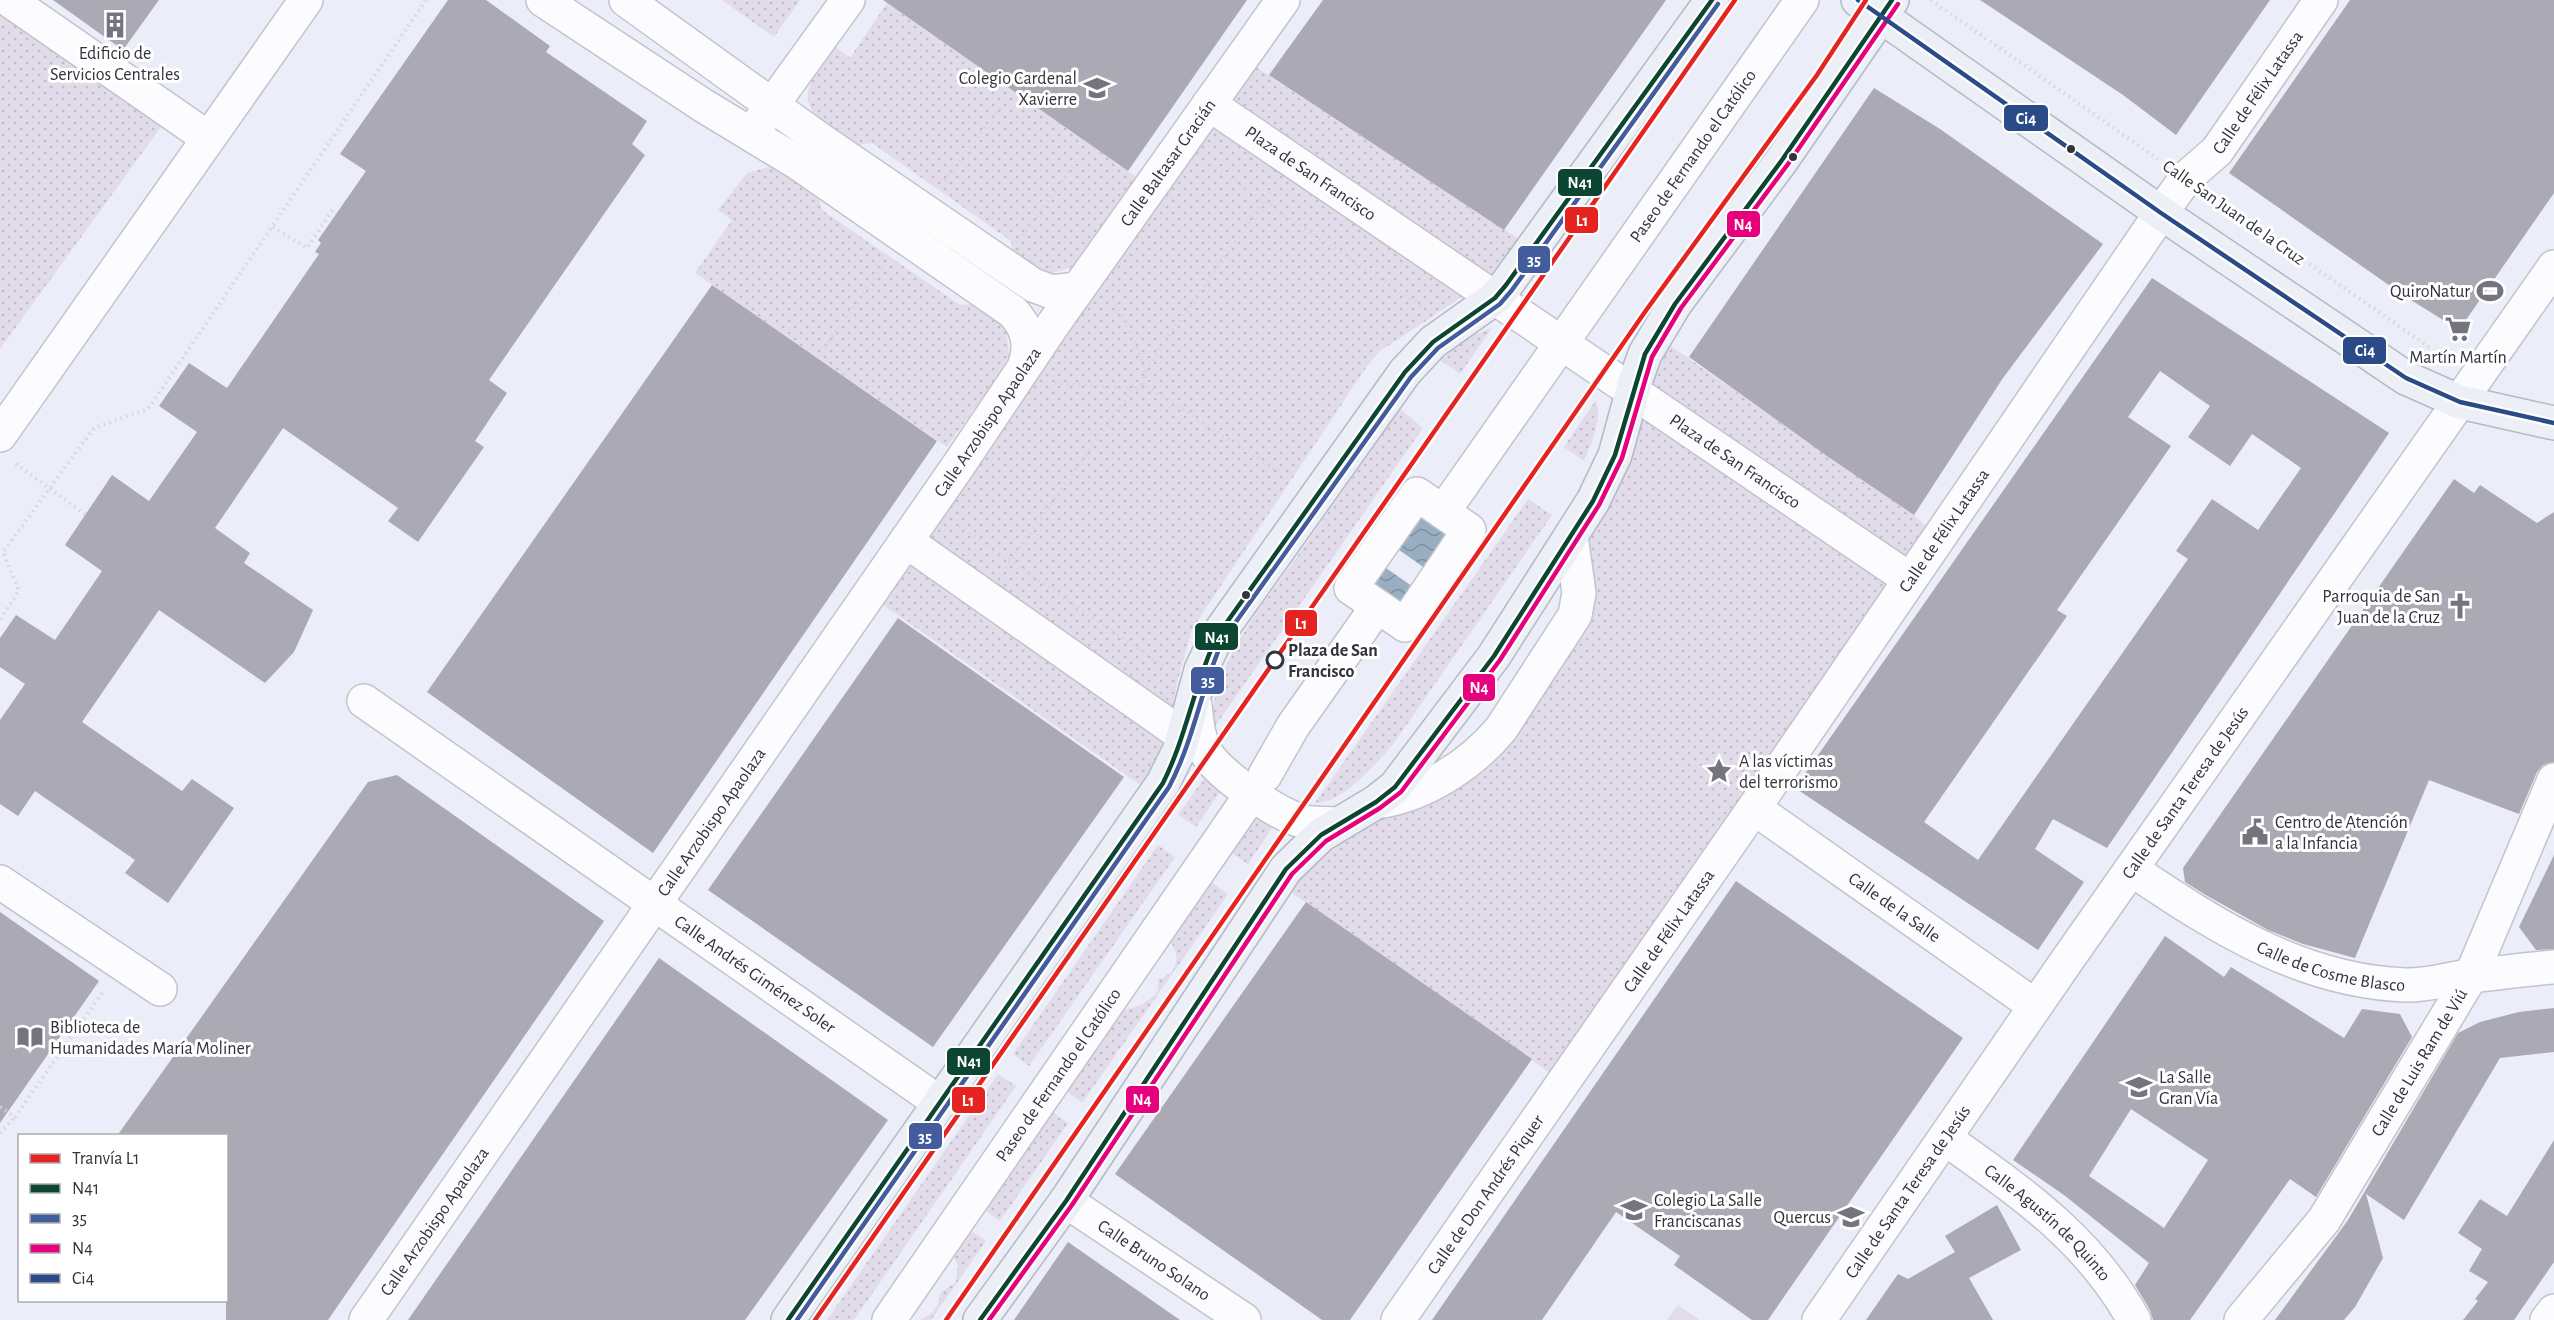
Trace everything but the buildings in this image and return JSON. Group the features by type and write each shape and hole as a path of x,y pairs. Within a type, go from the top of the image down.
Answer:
{"main road":[{"path":"788,1320 1163,783 1184,736 1201,670 1217,636 1405,372 1433,342 1495,298 1542,237 1712,0"},
{"path":"980,1320 1066,1201 1286,869 1307,847 1337,824 1376,802 1403,778 1494,656 1606,477 1646,354 1675,304 1782,160 1877,6 2161,213 2406,378 2460,402 2554,423"}],"street":[{"path":"9,0 208,138"},
{"path":"7,449 144,233 306,0"},
{"path":"543,0 704,106 798,164 1013,312 1025,327 1028,337 1028,358 1036,375"},
{"path":"626,0 772,105 1033,285 1052,292 1094,289"},
{"path":"751,135 848,0"},
{"name":"Calle Baltasar Gracián","path":"1054,323 1094,289 1209,104 1283,0"},
{"name":"Paseo de Fernando el Católico","path":"1562,344 1802,0"},
{"name":"Calle de Félix Latassa","path":"1573,1068 1754,808 1908,579 2161,213 2186,178 2217,151 2321,0"},
{"name":"Plaza de San Francisco","path":"1209,104 1908,579"},
{"name":"Calle de Santa Teresa de Jesús","path":"1820,1320 2131,869 2554,267"},
{"name":"Calle Arzobispo Apaolaza","path":"366,1320 906,541 1036,375 1054,323"},
{"path":"1443,512 1562,344"},
{"path":"1416,495 1469,530 1405,625 1377,607 1351,588 1416,495"},
{"path":"1376,802 1406,795 1447,774 1488,745 1501,729 1575,615 1579,592 1571,536"},
{"path":"906,541 1184,736"},
{"path":"1265,775 1293,726 1377,607"},
{"path":"1194,697 1202,743 1217,765 1252,793 1295,818 1304,822 1337,824"},
{"name":"Calle Andrés Giménez Soler","path":"364,701 940,1102"},
{"name":"Calle de Luis Ram de Viú","path":"2241,1320 2324,1220 2471,976 2554,780"},
{"name":"Calle de la Salle","path":"1754,808 2036,1006"},
{"name":"Paseo de Fernando el Católico","path":"889,1320 1236,817"},
{"name":"Calle de Cosme Blasco","path":"2131,869 2222,928 2261,949 2301,964 2403,985 2554,967"},
{"path":"0,882 160,989"},
{"name":"Calle de Don Andrés Piquer","path":"1398,1320 1573,1068"},
{"name":"Calle Agustín de Quinto","path":"1946,1139 2057,1221 2096,1265 2134,1320"},
{"name":"Calle Bruno Solano","path":"1066,1201 1244,1320"},
{"path":"2547,1320 2554,1311"}],"path":[{"path":"0,619 19,591 3,552 94,428 148,409 426,0"},
{"name":"Calle San Juan de la Cruz","path":"1930,0 2439,354 2482,369"},
{"path":"945,181 1002,105"},
{"path":"1023,236 1079,158"},
{"path":"986,598 1131,391 1143,384 1148,367 1292,162"},
{"path":"1206,163 1424,308"},
{"path":"273,227 307,248 333,209"},
{"path":"825,347 886,260"},
{"path":"1094,289 1142,363 1145,377"},
{"path":"1036,375 1137,387"},
{"path":"1143,384 1280,472"},
{"path":"7,449 51,489 86,515"},
{"path":"953,523 1166,668"},
{"path":"0,1133 15,1117 122,963"},
{"path":"0,1107 15,1117"}],"shaded area":[{"path":"722,0 800,0 774,37"},
{"path":"887,3 1139,179 1071,268 1045,274 1014,260 1011,241 872,143 852,146 813,112 808,102 808,91 821,64 834,46 850,58"},
{"path":"0,11 163,124 0,349"},
{"path":"1253,65 1523,242 1489,279 1380,351 1367,366 1192,629 1177,683 1169,738 1146,789 879,602"},
{"path":"768,167 781,168 816,189 822,210 960,305 980,303 997,315 1006,329 1009,355 999,374 947,447 695,273 732,220 718,210 747,173"},
{"path":"1492,328 1460,374 1440,360 1471,336"},
{"path":"1665,342 1914,515 1929,529 1550,1073 1282,886 1484,726 1570,602 1565,558"},
{"path":"1596,400 1597,423 1584,461 1564,447"},
{"path":"1400,409 1423,428 1211,732 1213,706 1220,680 1244,632"},
{"path":"1528,499 1552,515 1394,743 1369,771 1348,789 1326,801 1315,803"},
{"path":"1205,777 1222,789 1196,827 1178,815"},
{"path":"1257,813 1274,825 1248,864 1230,852"},
{"path":"1158,845 1175,857 1029,1066 1013,1054"},
{"path":"1211,882 1228,894 1082,1103 1066,1090 1121,1011 1141,1005 1155,995 1158,989 1158,979 1170,973 1176,964 1176,953 1170,941"},
{"path":"998,1074 1016,1086 854,1320 827,1320"},
{"path":"1051,1111 1068,1123 1000,1221 983,1209"},
{"path":"969,1229 986,1241 931,1320 920,1320 935,1310 940,1293 956,1282 958,1265 952,1254"},
{"path":"1678,1305 1700,1320 1667,1320"}],"water":[{"path":"1417,509 1454,534 1429,571 1392,545"},
{"path":"1379,563 1416,589 1404,607 1366,581"}],"tram line":[{"name":"L1","path":"815,1320 1735,0"},
{"name":"L1","path":"946,1320 1647,309 1817,75 1866,0"}],"transit line":[{"name":"N41","path":"788,1320 1163,783 1217,636 1405,372 1433,342 1495,298 1506,285 1712,0"},
{"name":"Ci4","path":"1858,0 2161,213 2406,378 2460,402 2554,423"},
{"name":"N41","path":"980,1320 1066,1201 1286,869 1321,835 1376,802 1395,787 1494,656 1593,501 1615,455 1645,354 1675,304 1782,160 1892,0"},
{"name":"35","path":"797,1320 1169,787 1185,751 1223,640 1411,377 1438,348 1500,304 1512,290 1718,4"},
{"name":"N4","path":"989,1320 1072,1205 1292,874 1326,841 1380,808 1401,792 1500,660 1599,505 1622,458 1652,357 1681,308 1788,164 1898,4"}],"place":[{"name":"Edificio de Servicios Centrales","path":"115,25"},
{"name":"Colegio Cardenal Xavierre","path":"1097,88"},
{"name":"QuiroNatur","path":"2490,291"},
{"name":"Martín Martín","path":"2458,329"},
{"name":"Parroquia de San Juan de la Cruz","path":"2460,606"},
{"name":"Plaza de San Francisco","path":"1275,660"},
{"name":"A las víctimas del terrorismo","path":"1719,771"},
{"name":"Centro de Atención a la Infancia","path":"2255,832"},
{"name":"Biblioteca de Humanidades María Moliner","path":"30,1037"},
{"name":"La Salle Gran Vía","path":"2139,1087"},
{"name":"Colegio La Salle Franciscanas","path":"1634,1210"},
{"name":"Quercus","path":"1851,1217"}]}
